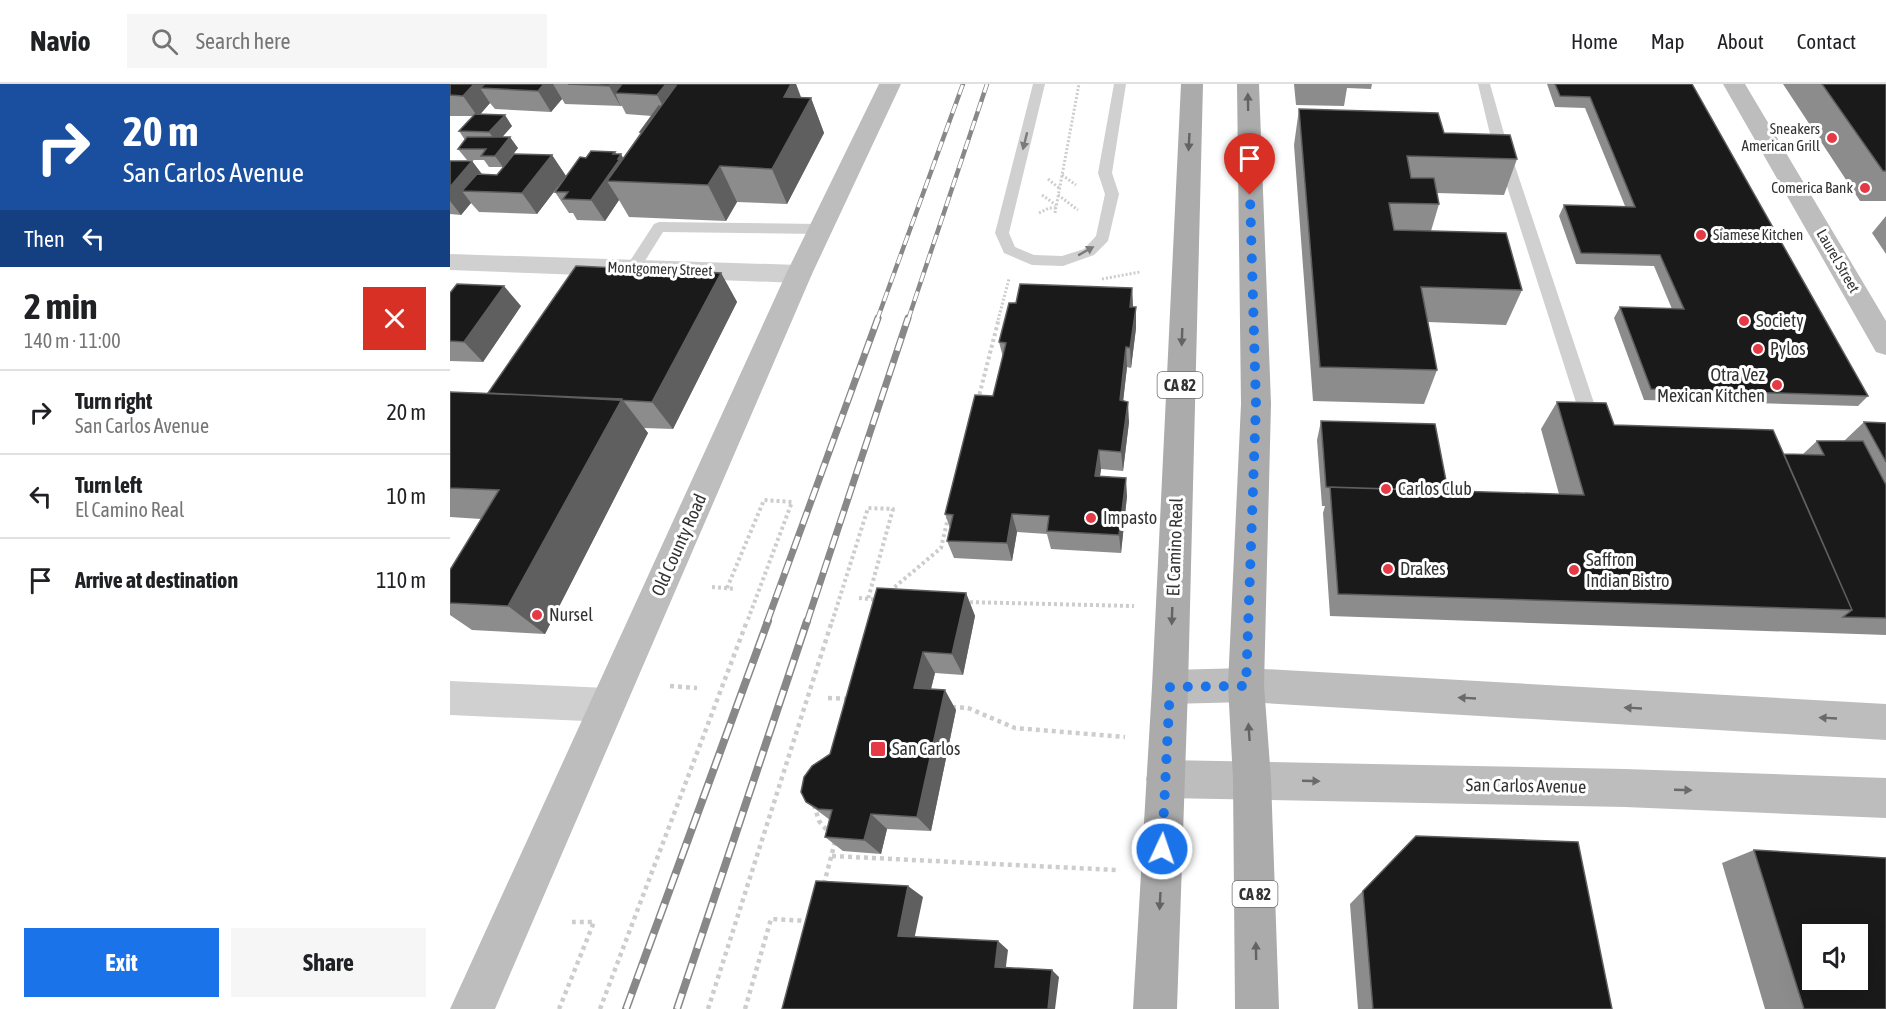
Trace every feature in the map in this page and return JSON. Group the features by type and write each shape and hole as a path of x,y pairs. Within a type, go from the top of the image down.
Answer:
{"main road":[{"name":"Old County Road","path":"472,1009 799,274 890,84"},
{"name":"El Camino Real","path":"1155,1009 1170,687 1192,84"},
{"name":"CA 82","path":"1248,84 1256,404 1246,686 1252,779 1257,1009"},
{"name":"Laurel Street","path":"1734,84 1886,345"},
{"path":"1170,687 1246,686 1886,722"},
{"name":"San Carlos Avenue","path":"1165,779 1624,788 1886,798"}],"street":[{"name":"Montgomery Street","path":"450,262 594,277 633,268 799,274"},
{"path":"450,698 607,705"}],"lane":[{"path":"1039,84 1002,233 1009,250 1032,260 1063,261 1089,252 1103,238 1112,194 1105,173 1120,84"},
{"path":"1484,84 1496,130 1589,415"},
{"path":"633,268 659,227 820,229"}],"path":[{"path":"1055,213 1078,84"},
{"path":"1038,213 1049,208 1056,208"},
{"path":"1093,279 1140,272"},
{"path":"978,402 1009,278 1021,278"},
{"path":"600,1009 792,501 764,500 727,588"},
{"path":"708,1009 868,508 893,509 868,600"},
{"path":"889,593 941,548 950,514"},
{"path":"712,587 736,589"},
{"path":"859,598 880,600 877,611"},
{"path":"961,602 1135,606"},
{"path":"670,686 697,688"},
{"path":"828,698 854,699 851,709"},
{"path":"948,706 968,708 1015,728 1125,737"},
{"path":"813,802 816,817 822,827 836,839 823,889"},
{"path":"832,856 1116,870"},
{"path":"745,1009 771,919 813,921 810,932"},
{"path":"559,1009 594,922 572,922"}],"building":[{"path":"450,84 474,84 463,96 450,95"},
{"path":"485,84 544,84 538,91 480,88"},
{"path":"568,84 611,84 609,86"},
{"path":"622,84 666,84 657,95 615,93"},
{"path":"677,84 791,84 784,97 811,98 772,169 720,166 708,185 607,181"},
{"path":"1555,84 1692,84 1868,396 1651,389 1620,307 1684,309 1660,255 1581,253 1564,205 1635,207 1590,97 1560,96"},
{"path":"1822,84 1886,84 1886,171 1883,171"},
{"path":"659,106 642,132 640,132"},
{"path":"1299,109 1438,113 1444,133 1510,135 1517,159 1407,156 1411,178 1434,178 1439,204 1389,203 1394,230 1506,233 1522,290 1421,287 1437,370 1320,367"},
{"path":"475,114 505,115 489,132 459,131"},
{"path":"467,137 510,137 495,156 481,156 486,149 458,149"},
{"path":"591,151 621,154 618,159 620,159 591,200 563,199 568,192 555,192 580,157 586,158"},
{"path":"514,154 552,155 522,193 462,191 477,174 497,175"},
{"path":"450,161 472,161 450,187"},
{"path":"576,266 721,273 652,402 488,393"},
{"path":"457,284 504,286 464,342 450,341 450,293"},
{"path":"1020,284 1132,288 1130,307 1136,307 1130,348 1126,347 1120,400 1128,402 1121,452 1099,450 1095,476 1126,478 1119,535 1047,531 1049,516 1012,514 1007,543 947,541 953,515 945,514 975,395 993,396 1006,343 999,342 1009,303 1016,303"},
{"path":"450,392 622,399 508,606 450,603 450,570 499,490 450,488"},
{"path":"1557,402 1606,403 1614,425 1773,430 1852,610 1338,594 1330,487 1584,495"},
{"path":"1321,421 1435,424 1448,491 1326,487"},
{"path":"1864,422 1886,423 1886,462"},
{"path":"1817,441 1863,441 1886,485 1886,618 1843,617 1852,610 1784,454 1824,455"},
{"path":"877,588 966,593 952,654 923,652 914,688 945,690 917,817 871,814 864,840 825,837 832,810 818,809 806,802 801,792 804,777 812,766 830,754"},
{"path":"1416,836 1578,842 1612,1009 1373,1009 1363,891"},
{"path":"1754,850 1886,858 1886,1009 1804,1009"},
{"path":"816,881 908,886 898,936 998,941 995,967 1052,970 1048,1009 782,1009"}],"railway":[{"path":"877,320 963,84"},
{"path":"908,320 987,84"},
{"path":"767,622 878,318"},
{"path":"807,622 908,318"},
{"path":"626,1009 768,621"},
{"path":"677,1009 807,621"}],"place":[{"name":"Sneakers American Grill","path":"1832,138"},
{"name":"Comerica Bank","path":"1865,188"},
{"name":"Siamese Kitchen","path":"1701,235"},
{"name":"Society","path":"1744,321"},
{"name":"Pylos","path":"1758,349"},
{"name":"Otra Vez Mexican Kitchen","path":"1777,385"},
{"name":"Carlos Club","path":"1386,489"},
{"name":"Impasto","path":"1091,518"},
{"name":"Drakes","path":"1388,569"},
{"name":"Saffron Indian Bistro","path":"1574,570"},
{"name":"Nursel","path":"537,615"},
{"name":"San Carlos","path":"878,749"}],"route":[{"path":"1162,849 1170,687 1246,686 1256,404 1250,195"}]}
